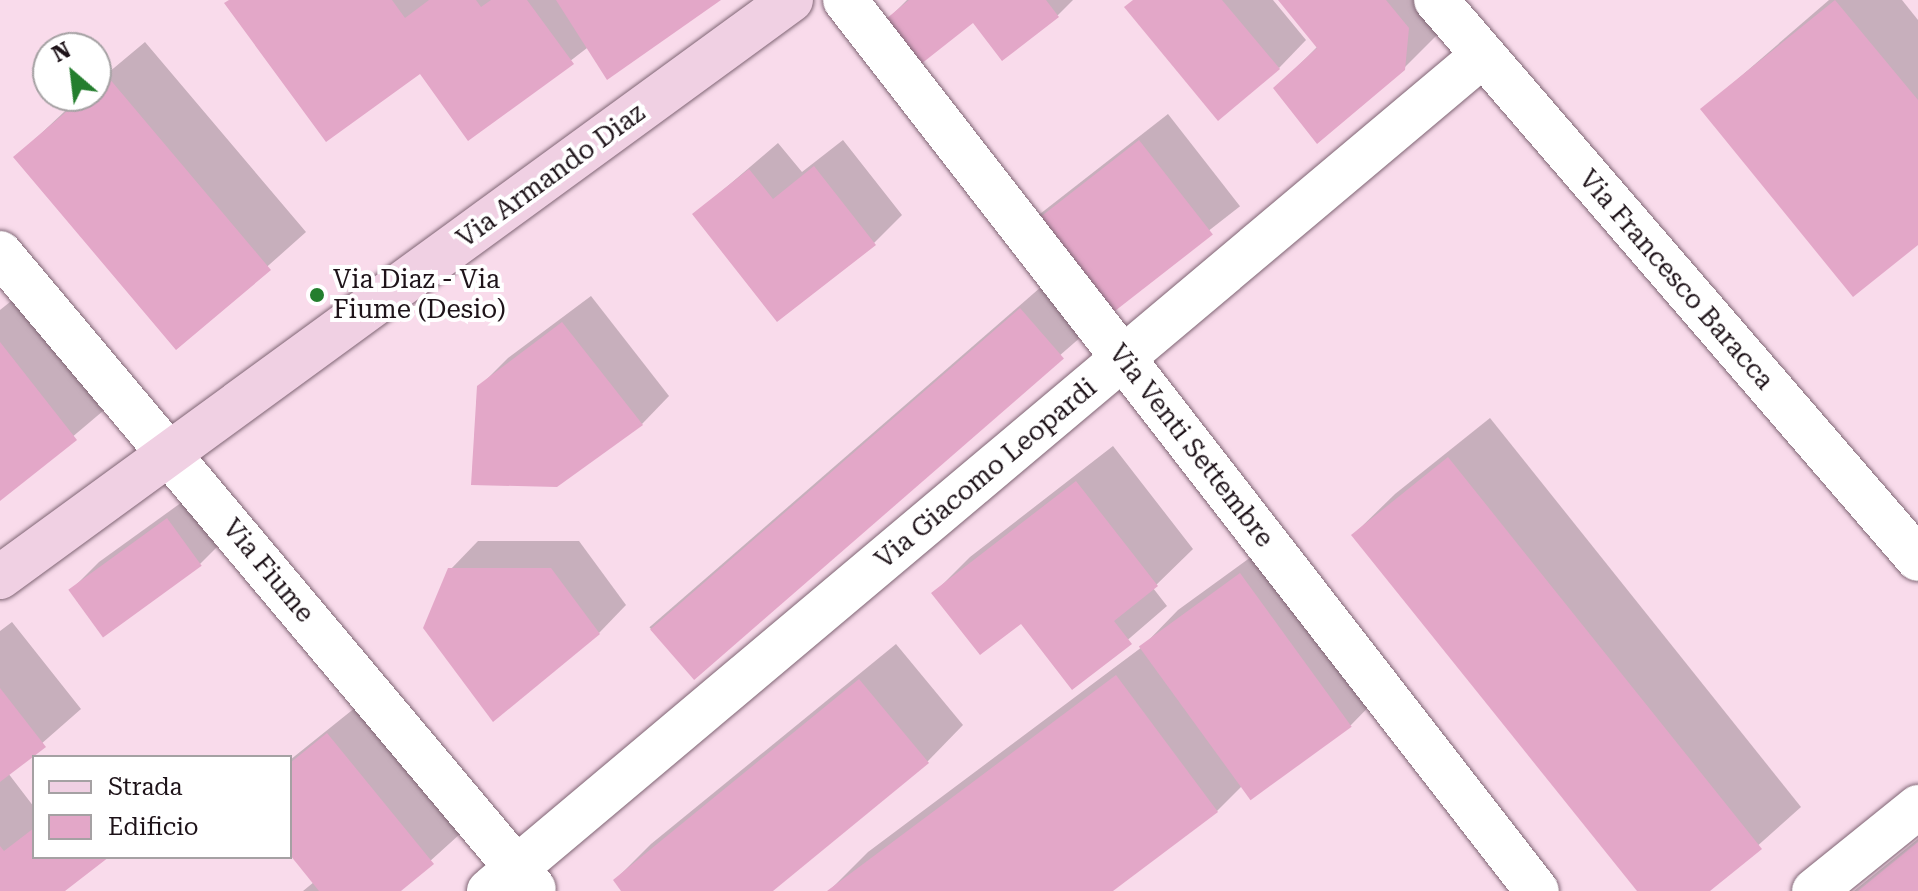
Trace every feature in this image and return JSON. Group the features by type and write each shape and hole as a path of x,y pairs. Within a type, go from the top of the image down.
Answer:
{"street":[{"name":"Via Armando Diaz","path":"0,577 791,0"},
{"name":"Via Venti Settembre","path":"845,0 1537,891"},
{"name":"Via Francesco Baracca","path":"1436,0 1918,559"},
{"name":"Via Giacomo Leopardi","path":"514,883 1123,358 1482,56"},
{"name":"Via Fiume","path":"0,253 170,454 514,883"},
{"path":"1814,891 1918,807"}],"building":[{"path":"229,0 392,0 405,18 429,0 476,0 481,7 491,0 527,0 574,64 468,141 420,74 326,142 224,3"},
{"path":"556,0 721,0 607,80"},
{"path":"909,0 1046,0 1059,17 1002,61 973,23 921,64 886,19"},
{"path":"1133,0 1222,0 1280,69 1218,121 1124,7"},
{"path":"1278,0 1386,0 1409,28 1405,70 1317,144 1273,88 1317,48"},
{"path":"1835,0 1918,100 1918,245 1853,297 1700,109"},
{"path":"112,82 271,270 176,350 13,157 66,112 112,112"},
{"path":"1139,140 1213,235 1110,315 1037,220"},
{"path":"814,166 876,245 777,322 692,214 749,169 773,199"},
{"path":"1020,308 1064,359 694,680 650,629"},
{"path":"562,322 643,425 557,487 471,485 477,386"},
{"path":"0,342 77,440 0,501"},
{"path":"1448,457 1762,849 1710,891 1637,891 1351,535"},
{"path":"1076,481 1158,586 1114,621 1132,644 1072,690 1021,624 980,655 931,593"},
{"path":"167,518 202,566 103,637 68,590"},
{"path":"448,568 551,568 600,634 493,722 423,628"},
{"path":"1240,573 1352,727 1251,800 1139,646"},
{"path":"1116,675 1218,812 1113,891 827,891"},
{"path":"859,679 929,763 773,891 621,891 613,880"},
{"path":"0,688 46,747 0,782"},
{"path":"327,733 434,864 401,891 319,891 292,857 292,761"},
{"path":"32,830 32,859 106,859 65,891 0,891 0,846 4,851"},
{"path":"1918,842 1918,891 1858,891"}],"place":[{"name":"Via Diaz - Via Fiume (Desio)","path":"317,295"}]}
